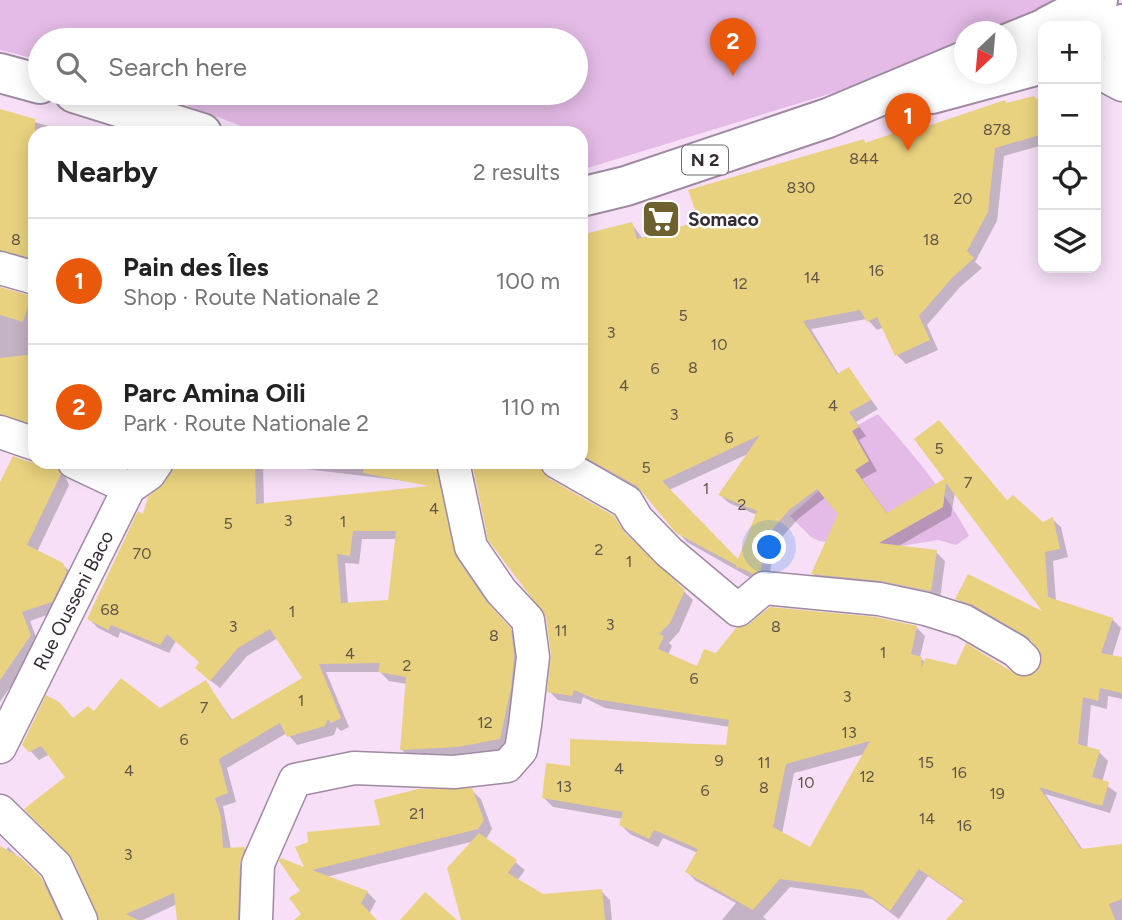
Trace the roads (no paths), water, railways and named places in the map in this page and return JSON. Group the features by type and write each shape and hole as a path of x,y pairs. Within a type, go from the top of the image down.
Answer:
{"main road":[{"path":"1017,42 1038,37"},
{"name":"N 2","path":"588,195 626,186 828,118 954,65"},
{"name":"N 2","path":"828,118 1038,65"},
{"path":"0,73 28,81"},
{"path":"112,105 180,126"}],"street":[{"path":"1101,74 1122,85"},
{"path":"0,268 28,276"},
{"path":"0,432 28,442"},
{"path":"89,469 129,488"},
{"name":"Rue Ousseni Baco","path":"0,747 129,488 152,469"},
{"path":"256,920 258,864 295,780 354,768 454,772 507,766 521,750 533,657 528,620 501,591 471,547 454,469"},
{"path":"569,469 627,502 636,519 669,552 738,610 764,588 879,599 964,621 1016,651 1024,659"},
{"path":"0,811 56,866 81,920"}],"place":[{"name":"Parc Amina Oili","path":"733,76"},
{"name":"Pain des Îles","path":"908,151"},
{"name":"Somaco","path":"661,219"}]}
